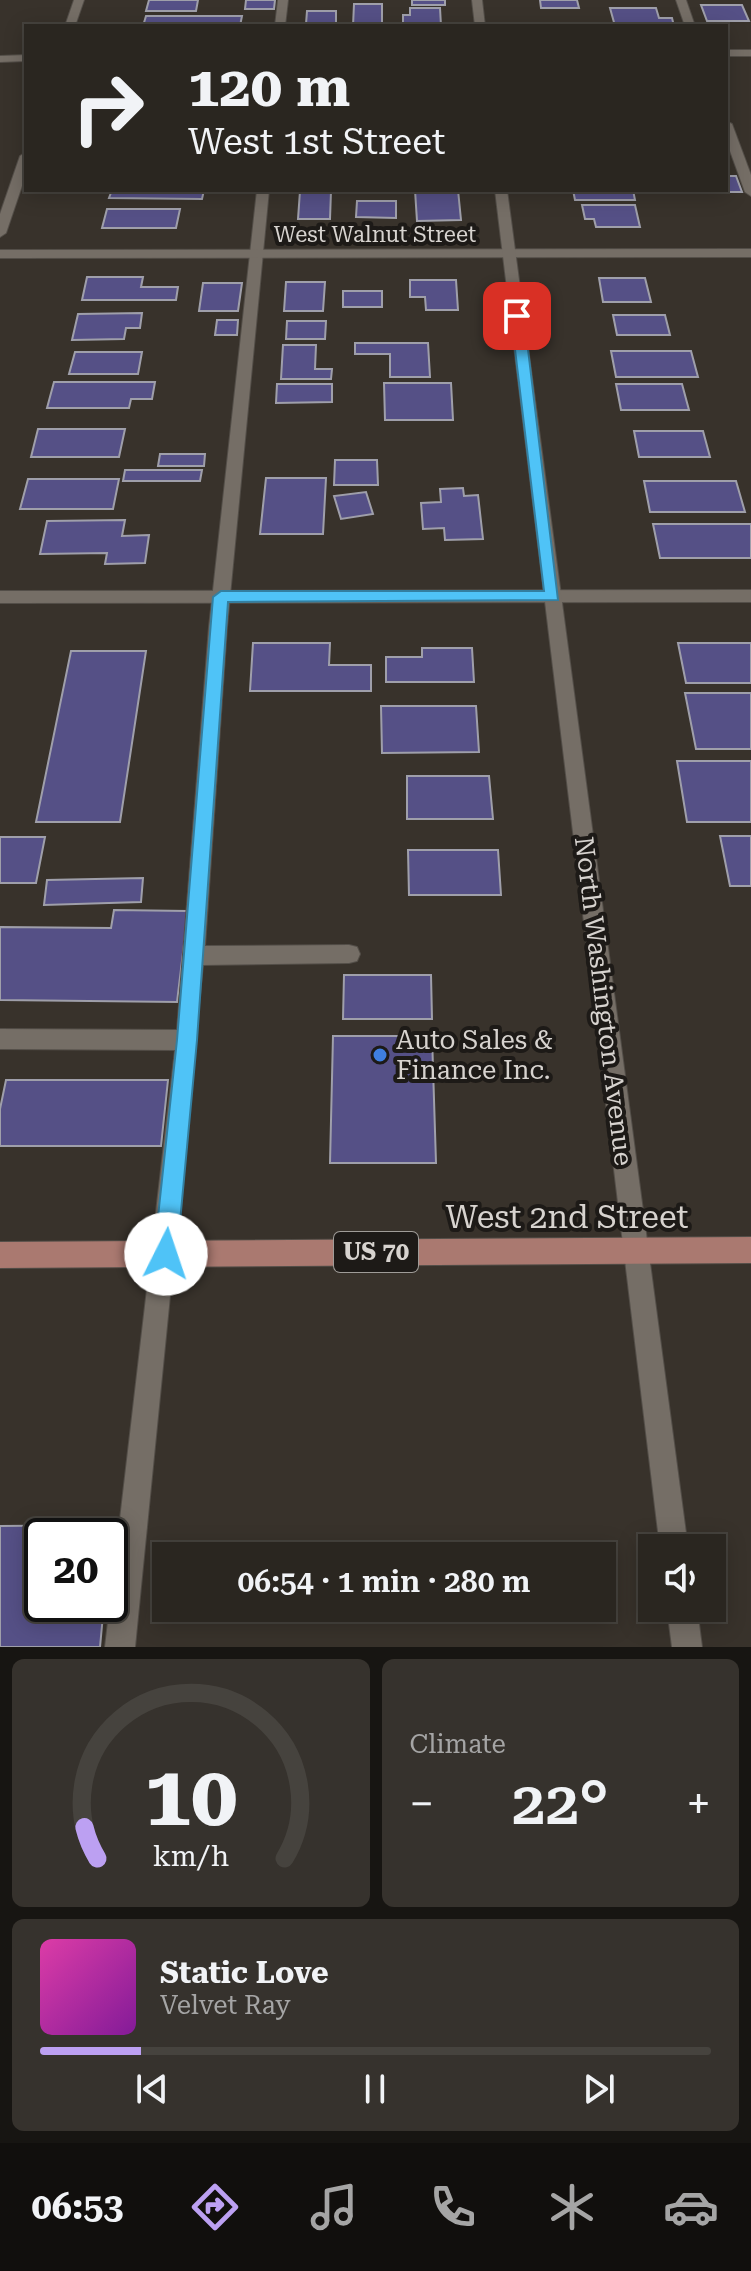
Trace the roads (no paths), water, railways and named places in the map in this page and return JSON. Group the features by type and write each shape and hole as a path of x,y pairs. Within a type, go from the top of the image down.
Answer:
{"main road":[{"name":"West 2nd Street","path":"0,1255 751,1250"}],"street":[{"path":"71,24 79,0"},
{"path":"280,24 283,0"},
{"path":"477,0 480,24"},
{"path":"681,0 689,24"},
{"path":"0,46 24,47"},
{"path":"728,53 751,53"},
{"path":"0,59 24,58"},
{"path":"728,129 751,192"},
{"path":"0,233 24,162"},
{"path":"120,1647 151,1350 166,1254 187,1040 221,597 263,192"},
{"name":"North Washington Avenue","path":"501,192 672,1534"},
{"name":"West Walnut Street","path":"0,254 751,253"},
{"path":"0,597 751,596"},
{"path":"193,956 349,954"},
{"path":"0,1039 187,1040"},
{"path":"684,1622 687,1647"}],"place":[{"name":"Auto Sales & Finance Inc.","path":"380,1055"}]}
